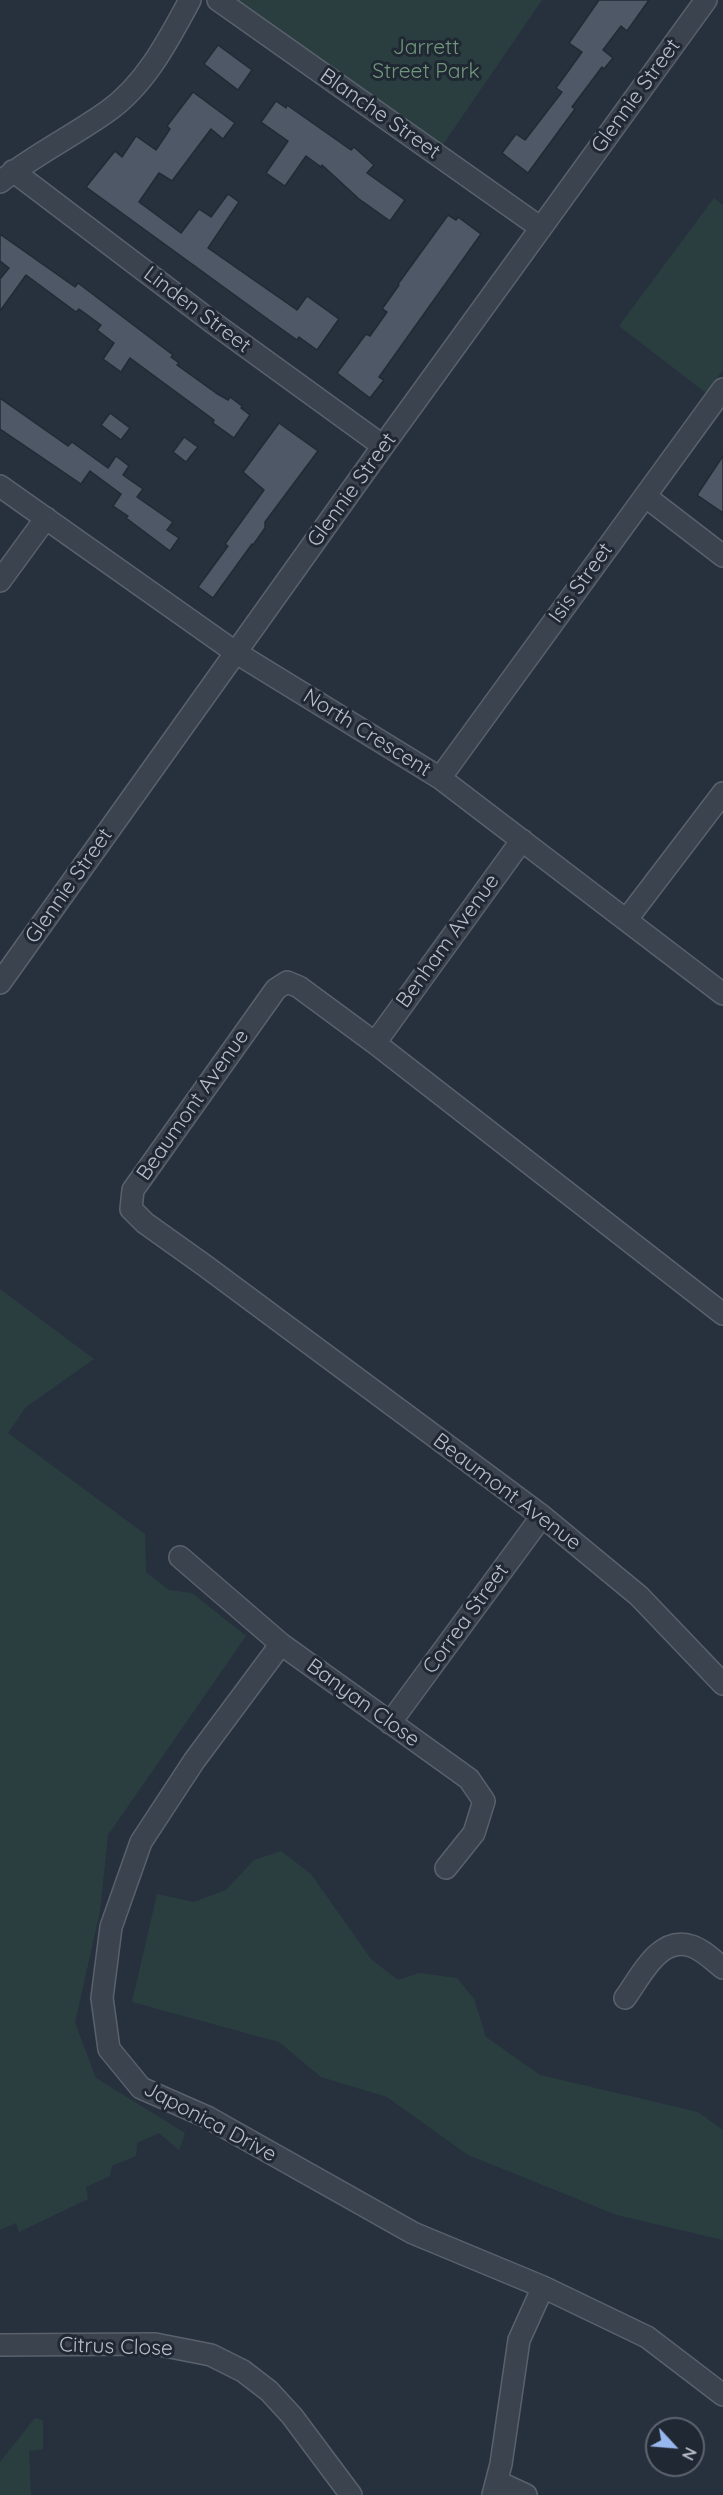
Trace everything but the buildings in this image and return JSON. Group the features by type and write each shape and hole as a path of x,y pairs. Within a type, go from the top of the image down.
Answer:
{"street":[{"path":"6,176 110,109 140,80 166,44 190,0"},
{"name":"Blanche Street","path":"218,0 541,228"},
{"name":"Glennie Street","path":"0,983 383,446 706,0"},
{"name":"Linden Street","path":"6,176 383,446"},
{"name":"Isis Street","path":"440,778 723,389"},
{"name":"North Crescent","path":"0,486 236,652 440,778 723,994"},
{"path":"645,496 723,556"},
{"path":"0,581 46,518"},
{"path":"627,919 723,793"},
{"name":"Benham Avenue","path":"375,1042 522,840"},
{"name":"Beaumont Avenue","path":"723,1314 375,1042 299,987 287,982 276,988 133,1191 131,1209 145,1224 204,1265 542,1516 639,1596 723,1684"},
{"name":"Correa Street","path":"390,1723 542,1516"},
{"name":"Banyan Close","path":"180,1557 281,1644 469,1779 484,1801 474,1833 446,1868"},
{"name":"Japonica Drive","path":"281,1644 194,1761 141,1842 111,1927 102,1998 110,2049 141,2088 207,2117 413,2233 543,2287 647,2337 723,2395"},
{"path":"625,1998 658,1952 671,1946 691,1945 723,1968"},
{"path":"526,2495 495,2488 519,2340 543,2287"},
{"name":"Citrus Close","path":"0,2345 154,2344 211,2355 243,2371 270,2391 292,2416 351,2495"}],"green space":[{"name":"Jarrett Street Park","path":"237,0 542,0 442,146"},
{"path":"714,198 723,205 723,370 706,393 619,326"},
{"path":"0,1289 94,1359 26,1407 8,1433 145,1534 146,1572 169,1590 192,1593 246,1636 108,1835 100,1911 75,2023 96,2078 185,2133 179,2150 159,2133 137,2143 136,2156 112,2166 110,2176 86,2187 88,2199 19,2232 16,2223 0,2230"},
{"path":"281,1851 311,1874 371,1959 398,1980 419,1973 457,1978 474,1999 486,2037 540,2075 698,2112 723,2130 723,2240 617,2215 468,2155 387,2097 321,2077 279,2042 132,2002 157,1894 194,1902 226,1890 254,1860"},
{"path":"35,2418 43,2420 43,2449 29,2451 31,2495 0,2495 0,2462"}]}
